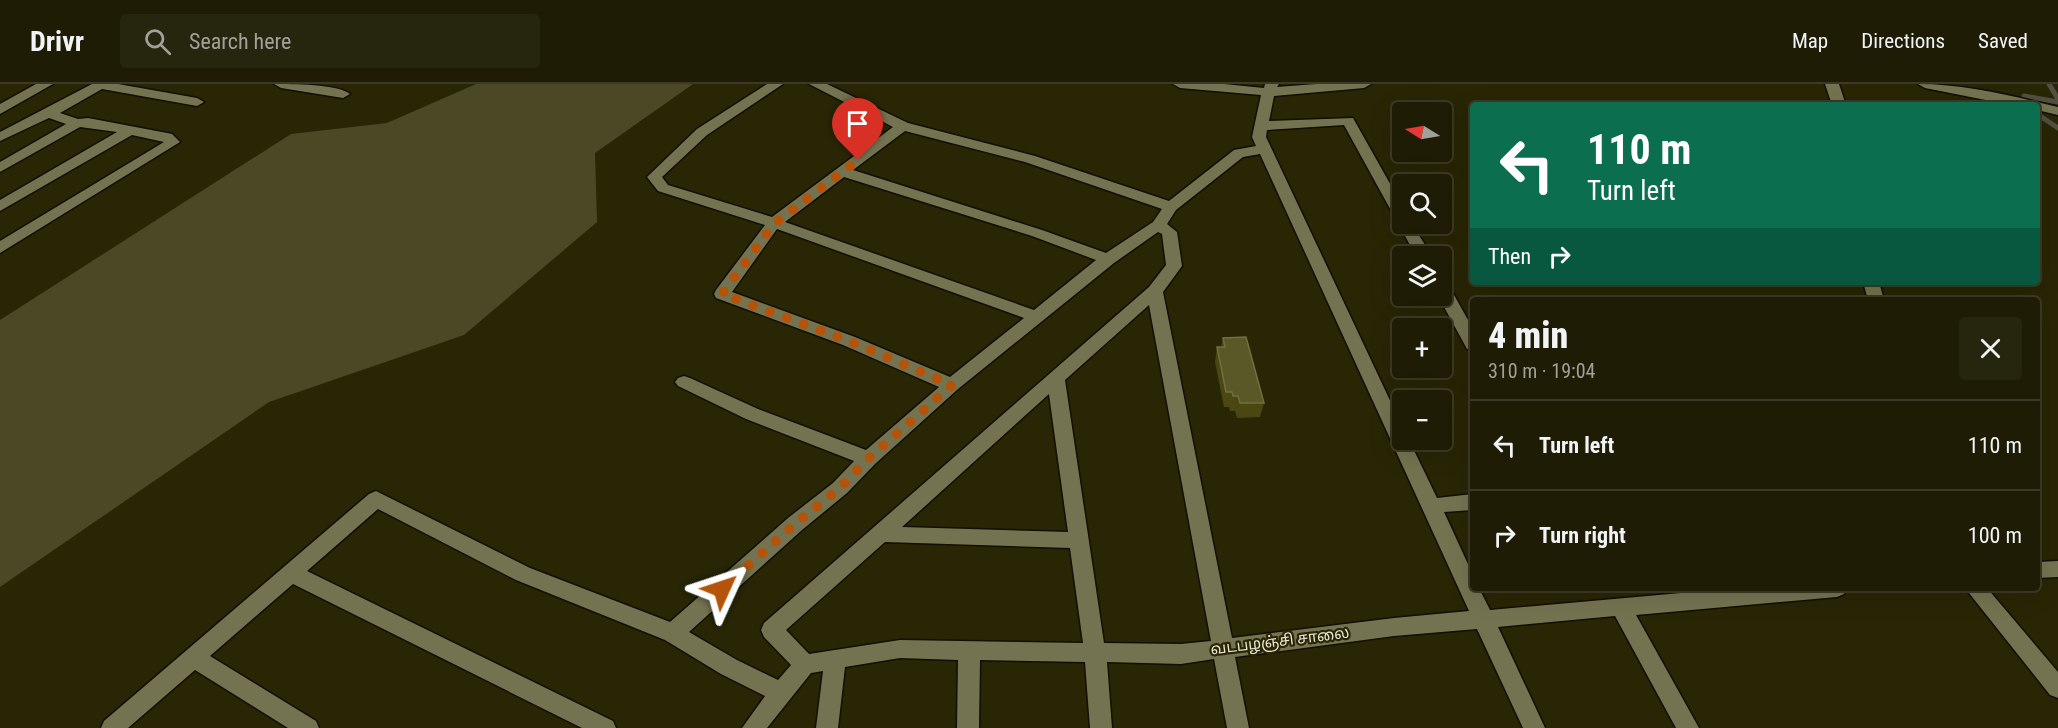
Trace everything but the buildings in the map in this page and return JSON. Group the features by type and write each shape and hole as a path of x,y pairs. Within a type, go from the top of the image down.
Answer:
{"street":[{"path":"0,110 46,84"},
{"path":"0,137 49,114 101,84 197,102"},
{"path":"281,84 343,94"},
{"path":"776,84 702,132 654,177 663,188 774,224 1038,317"},
{"path":"816,84 903,126 1030,159 1171,207"},
{"path":"1180,84 1270,88 1364,84"},
{"path":"1832,84 1838,102"},
{"path":"1925,84 2018,102"},
{"path":"1270,88 1258,137 1470,589"},
{"path":"2040,107 2056,112"},
{"path":"0,248 173,142 167,137 88,122 77,123 49,114"},
{"path":"1261,126 1348,122 1392,200"},
{"path":"0,168 77,123"},
{"path":"903,126 774,224 722,294 849,341 952,385"},
{"path":"0,206 128,131"},
{"path":"673,633 795,524 840,488 868,459 952,385 1108,259 1158,225 1171,207 1239,153 1264,148"},
{"path":"843,172 1037,233 1108,259"},
{"path":"753,728 805,664 772,630 1155,291 1174,266 1169,232 1158,225"},
{"path":"1155,291 1238,728"},
{"path":"1452,306 1470,339"},
{"path":"1056,378 1095,652 1101,728"},
{"path":"684,382 752,414 812,435 868,459"},
{"path":"112,728 376,499 523,574 673,633 729,667 782,693"},
{"path":"1431,506 1470,502"},
{"path":"880,534 1079,540"},
{"path":"2040,570 2058,568"},
{"path":"291,573 606,728"},
{"path":"1471,591 1533,728"},
{"name":"வடபழஞ்சி சாலை","path":"805,664 900,649 1181,654 1394,627 1803,591"},
{"path":"1977,591 2058,688"},
{"path":"1621,607 1688,728"},
{"path":"968,728 969,650"},
{"path":"194,658 308,728"},
{"path":"827,728 835,660"}],"shaded area":[{"path":"476,84 693,84 595,153 597,222 464,335 269,402 0,587 0,320 291,134 387,123"}],"waterway":[{"path":"2049,84 2058,99"},
{"path":"2025,102 2024,96 2058,102"},
{"path":"2040,116 2058,128"}],"route":[{"path":"722,589 795,524 840,488 868,459 952,385 849,341 722,294 774,224 858,160"}]}
